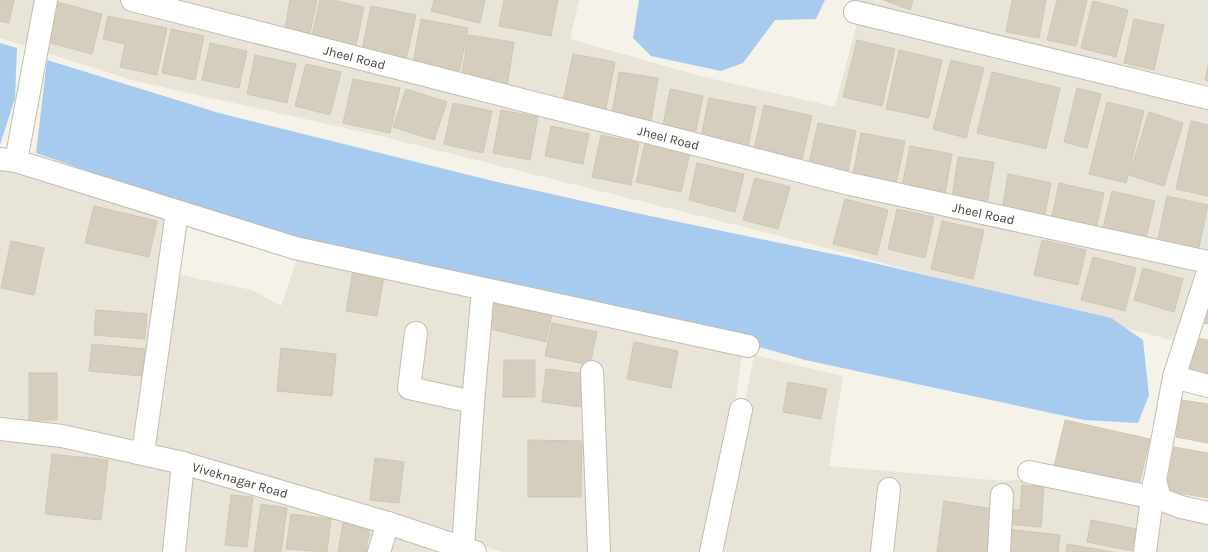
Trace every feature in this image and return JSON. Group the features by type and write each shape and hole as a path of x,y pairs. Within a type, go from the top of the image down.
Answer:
{"street":[{"path":"46,0 8,160 295,248 748,346"},
{"name":"Jheel Road","path":"132,0 850,184 1208,262"},
{"path":"856,12 1208,98"},
{"path":"143,453 177,212"},
{"path":"1145,552 1174,377 1208,272"},
{"path":"469,550 472,402 482,289"},
{"path":"416,333 409,388 472,402"},
{"path":"592,372 599,552"},
{"path":"1174,377 1208,386"},
{"path":"711,552 741,410"},
{"name":"Viveknagar Road","path":"0,429 62,436 183,462 388,523 469,550"},
{"path":"174,552 183,462"},
{"path":"1029,472 1155,492 1181,507 1208,513"},
{"path":"882,552 889,489"},
{"path":"999,552 1002,495"},
{"path":"379,552 388,523"}],"shaded area":[{"path":"0,0 579,0 570,39 700,76 835,107 857,23 1197,103 1208,110 1208,254 1182,343 808,243 372,134 135,81 0,38"},
{"path":"851,0 1208,0 1208,85"},
{"path":"0,168 170,203 138,443 0,422"},
{"path":"299,252 742,351 734,413 703,552 502,552 396,516 151,445 172,273 252,290 281,306"},
{"path":"754,355 843,376 829,466 1004,481 1028,479 1147,501 1139,552 716,552"},
{"path":"0,432 175,464 167,552 0,552"},
{"path":"188,475 379,526 373,552 181,552"},
{"path":"1161,507 1208,522 1208,552 1150,552"},
{"path":"394,532 456,552 388,552"}],"water":[{"path":"639,0 825,0 816,19 775,20 743,63 721,71 651,56 633,38"},
{"path":"0,43 17,48 15,98 0,145"},
{"path":"47,60 219,113 493,181 636,213 852,258 1111,318 1143,340 1149,395 1138,423 1084,420 805,360 759,347 297,244 36,153"}],"building":[{"path":"0,0 14,0 9,23 0,21"},
{"path":"290,0 317,0 309,38 284,33"},
{"path":"320,0 333,0 364,7 355,50 311,40"},
{"path":"434,0 485,0 480,23 431,11"},
{"path":"504,0 558,0 551,36 499,26"},
{"path":"884,0 913,0 910,10"},
{"path":"1012,0 1046,0 1039,38 1006,32"},
{"path":"1057,0 1087,0 1076,46 1047,40"},
{"path":"1093,1 1128,10 1116,57 1081,48"},
{"path":"57,2 102,14 92,54 47,42"},
{"path":"371,6 416,15 405,64 361,55"},
{"path":"108,16 167,28 157,75 120,67 125,44 103,39"},
{"path":"421,19 468,28 458,78 412,69"},
{"path":"1134,19 1164,25 1154,70 1124,63"},
{"path":"171,29 204,36 195,80 162,73"},
{"path":"468,35 514,42 507,87 461,80"},
{"path":"857,40 895,49 882,106 843,97"},
{"path":"210,43 247,51 239,88 202,80"},
{"path":"899,50 942,60 929,118 886,109"},
{"path":"573,54 615,62 605,114 562,106"},
{"path":"255,55 296,64 287,103 247,94"},
{"path":"951,60 984,68 966,138 933,129"},
{"path":"306,64 341,72 330,115 295,106"},
{"path":"1208,65 1208,81 1205,80"},
{"path":"619,72 658,78 651,121 612,114"},
{"path":"992,72 1060,88 1046,149 977,133"},
{"path":"353,79 400,88 390,133 343,123"},
{"path":"1077,88 1101,94 1087,148 1064,142"},
{"path":"406,89 447,102 434,140 393,127"},
{"path":"670,89 703,96 696,131 663,125"},
{"path":"709,98 756,107 748,147 701,137"},
{"path":"1107,102 1144,111 1126,183 1089,174"},
{"path":"453,103 492,111 483,153 444,144"},
{"path":"764,105 812,116 802,160 754,149"},
{"path":"501,110 538,117 530,160 493,153"},
{"path":"1149,112 1183,123 1164,186 1129,175"},
{"path":"1191,121 1208,125 1208,196 1176,189"},
{"path":"818,123 856,131 848,171 809,163"},
{"path":"551,126 589,134 583,164 545,156"},
{"path":"861,133 905,141 895,189 852,181"},
{"path":"601,135 639,143 631,185 592,177"},
{"path":"645,143 690,153 681,192 636,182"},
{"path":"910,146 952,154 945,194 902,186"},
{"path":"958,157 994,162 987,204 952,198"},
{"path":"697,163 744,174 735,212 689,200"},
{"path":"1008,174 1051,183 1044,219 1002,211"},
{"path":"755,178 790,187 778,229 743,220"},
{"path":"1059,183 1104,193 1096,229 1051,220"},
{"path":"1112,191 1155,201 1145,242 1102,232"},
{"path":"1167,196 1208,205 1198,252 1157,243"},
{"path":"845,199 888,210 877,255 833,244"},
{"path":"94,206 157,221 149,257 85,243"},
{"path":"897,209 934,217 925,258 888,249"},
{"path":"942,221 984,230 973,279 931,269"},
{"path":"1042,240 1086,250 1078,285 1034,275"},
{"path":"11,241 44,248 34,295 1,288"},
{"path":"1093,257 1136,268 1125,311 1081,300"},
{"path":"1143,268 1183,279 1174,312 1134,300"},
{"path":"353,270 384,276 377,316 346,311"},
{"path":"488,298 552,314 546,342 481,327"},
{"path":"1208,298 1208,324 1203,323"},
{"path":"96,310 147,314 145,339 94,335"},
{"path":"552,323 597,332 590,365 545,356"},
{"path":"1194,338 1208,340 1208,378 1189,376"},
{"path":"634,342 678,351 671,388 627,379"},
{"path":"92,344 145,349 142,376 89,371"},
{"path":"281,348 336,354 332,396 277,391"},
{"path":"504,360 535,360 535,397 503,397"},
{"path":"546,369 586,374 582,407 542,402"},
{"path":"29,373 57,373 57,420 29,420"},
{"path":"788,382 827,389 821,419 783,412"},
{"path":"1182,400 1208,404 1208,443 1176,437"},
{"path":"1065,420 1150,439 1138,491 1053,471"},
{"path":"528,440 582,441 581,497 528,497"},
{"path":"1174,447 1208,453 1208,498 1166,491"},
{"path":"52,454 108,460 101,520 45,514"},
{"path":"375,458 404,462 399,503 370,500"},
{"path":"1022,485 1044,487 1041,527 1005,524 1007,509 1020,510"},
{"path":"231,495 253,497 247,547 225,545"},
{"path":"944,501 999,510 993,552 937,552"},
{"path":"261,504 287,508 281,552 254,552"},
{"path":"291,514 331,519 327,552 286,549"},
{"path":"1091,520 1137,529 1132,551 1087,542"},
{"path":"343,523 370,528 366,552 338,552"},
{"path":"1007,529 1060,535 1058,552 1004,552"},
{"path":"1067,544 1113,552 1066,552"}]}
